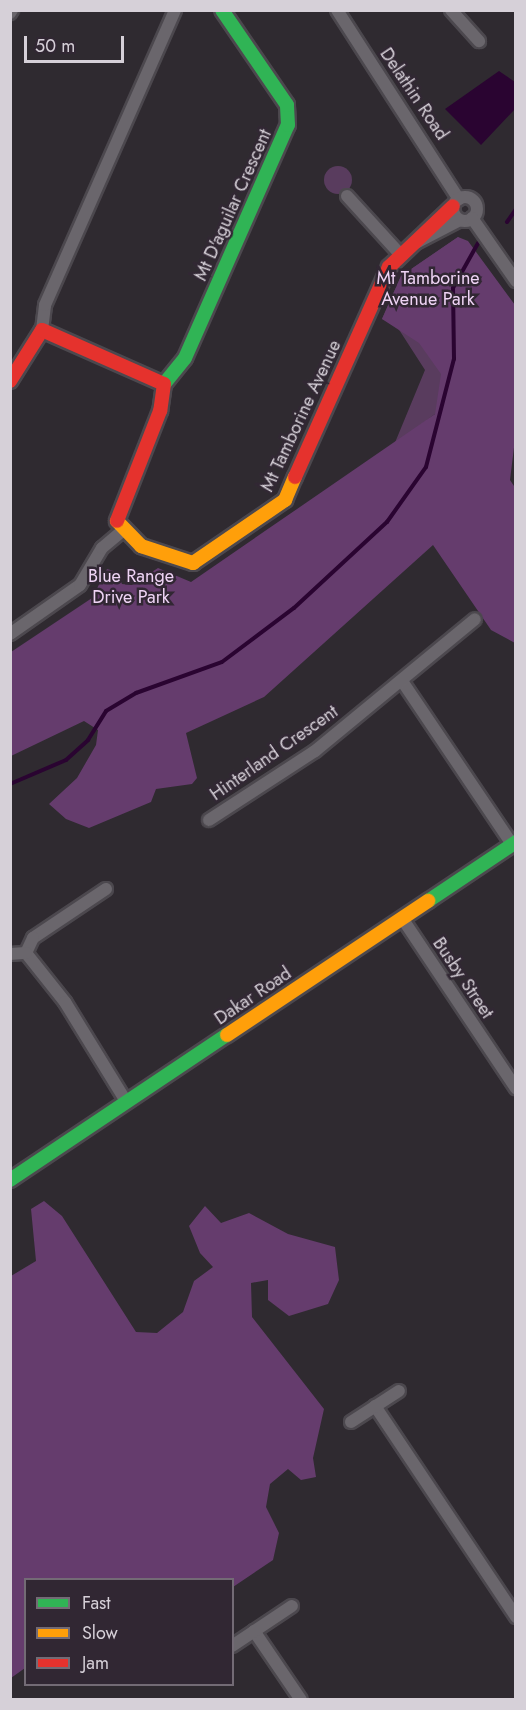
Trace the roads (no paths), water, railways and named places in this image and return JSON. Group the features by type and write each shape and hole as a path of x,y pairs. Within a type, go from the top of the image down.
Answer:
{"street":[{"path":"10,381 42,330 45,304 175,10"},
{"name":"Mt D'aguilar Crescent","path":"164,384 184,358 288,125 287,105 222,10"},
{"name":"Delathin Road","path":"337,10 456,202"},
{"path":"451,10 479,41"},
{"path":"347,196 405,250"},
{"path":"474,201 466,219 405,250 456,202 474,201"},
{"path":"456,202 466,219 516,281"},
{"name":"Mt Tamborine Avenue","path":"120,532 173,560 193,563 281,505 405,250"},
{"path":"10,634 80,585 102,548 120,532 119,508 160,411 164,384 42,330"},
{"name":"Hinterland Crescent","path":"209,820 315,751 475,620"},
{"path":"402,681 514,843"},
{"name":"Dakar Road","path":"10,1180 514,843"},
{"path":"26,953 33,938 106,889"},
{"name":"Busby Street","path":"402,918 516,1088"},
{"path":"10,954 26,953"},
{"path":"26,953 65,1002 126,1101"},
{"path":"351,1422 399,1390"},
{"path":"375,1406 516,1617"},
{"path":"234,1645 292,1606"},
{"path":"254,1631 302,1700"}],"waterway":[{"path":"507,222 516,209"},
{"path":"10,784 66,760 88,740 106,711 136,693 222,662 294,608 387,522 426,467 454,359 453,288 478,243"}],"park label":[{"name":"Mt Tamborine Avenue Park","path":"428,289"},
{"name":"Blue Range Drive Park","path":"131,587"}]}
